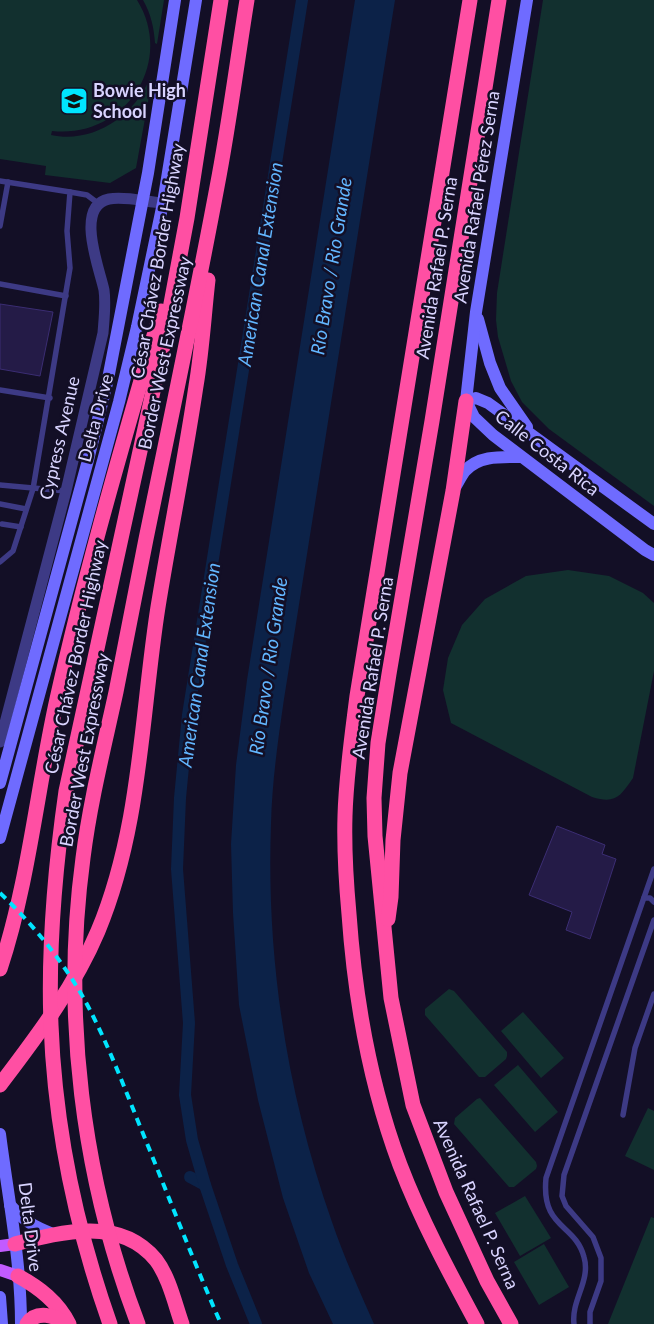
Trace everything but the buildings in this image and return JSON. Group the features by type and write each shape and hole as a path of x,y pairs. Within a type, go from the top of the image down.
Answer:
{"highway":[{"name":"César Chávez Border Highway","path":"110,1324 83,1239 70,1182 55,1078 50,979 54,900 60,835 75,746 164,341 221,0"},
{"path":"0,1085 60,1003 86,956 110,899 123,856 139,770 149,663 196,384 218,184 247,0"},
{"name":"Avenida Rafael P. Serna","path":"470,0 357,696 345,816 345,869 357,992 368,1056 382,1112 400,1165 423,1221 477,1324"},
{"name":"Avenida Rafael P. Serna","path":"499,0 432,421 378,743 374,798 375,836 390,998 413,1105 446,1192 487,1281 510,1324"},
{"name":"Border West Expressway","path":"138,1324 112,1250 86,1131 76,1030 75,957 78,900 91,799 115,693 218,184"},
{"path":"0,969 10,938 26,870 56,700 86,579 186,218"},
{"path":"384,943 391,897 393,840 400,773 453,491 466,401"},
{"path":"15,1244 53,1234 89,1230 106,1232 128,1239 142,1247 156,1260 166,1278 182,1324"},
{"path":"18,1276 41,1290 53,1301 63,1312 68,1324"},
{"path":"26,1324 37,1316 51,1316 68,1324"}],"main road":[{"name":"Delta Drive","path":"0,783 108,379 142,201 175,0"},
{"name":"Delta Drive","path":"0,838 137,327 163,204 196,0"},
{"name":"Avenida Rafael Pérez Serna","path":"466,401 476,312 527,0"},
{"path":"476,312 490,363 500,388 536,439"},
{"name":"Calle Costa Rica","path":"654,524 488,403 476,398 466,401 474,417 493,435 654,555"},
{"path":"453,491 465,472 478,463 496,457 521,457"},
{"name":"Delta Drive","path":"0,1134 15,1244 21,1302 21,1324"},
{"path":"10,1204 22,1218 33,1226 53,1234"},
{"path":"0,1246 15,1244"},
{"path":"0,1270 18,1276"},
{"path":"0,1297 1,1320"}],"street":[{"path":"99,204 108,199 163,204"},
{"name":"Cypress Avenue","path":"0,742 66,491 103,333 104,291 92,242 91,228 94,211 99,204"}],"lane":[{"path":"0,181 87,195 99,204"},
{"path":"0,226 8,182"},
{"path":"0,562 13,551 33,489 50,398 70,268 67,231 70,192"},
{"path":"0,284 66,296"},
{"path":"0,390 50,398"},
{"path":"0,485 66,491"},
{"path":"0,504 26,509"},
{"path":"2,524 21,527"},
{"path":"574,1324 575,1305 586,1275 586,1264 580,1246 551,1214 545,1192 546,1178 654,870"},
{"path":"644,898 650,898 654,902"},
{"path":"590,1324 590,1312 601,1281 601,1258 594,1237 566,1206 562,1196 564,1175 654,920"},
{"path":"623,1115 635,1048 654,994"}],"green space":[{"name":"Bowie High School","path":"0,0 137,0 147,24 150,48 146,71 136,92 121,110 101,123 78,130 52,131 51,135 66,137 81,135 109,125 133,105 149,80 152,80 136,168 110,183 45,175 46,166 0,159"},
{"path":"143,0 164,0 157,44 155,43 150,16"},
{"path":"543,0 654,0 654,506 549,429 522,402 511,381 498,337 496,320 497,293"},
{"path":"568,570 609,576 643,593 654,603 654,671 633,778 620,794 612,799 606,800 592,797 451,723 443,690 448,658 462,625 485,599 526,576"},
{"path":"449,989 454,991 507,1052 506,1059 485,1077 479,1077 425,1015 425,1009"},
{"path":"523,1012 564,1058 541,1078 501,1031"},
{"path":"518,1065 558,1112 535,1132 494,1085"},
{"path":"480,1098 536,1162 536,1169 514,1187 509,1187 454,1124 455,1118"},
{"path":"648,1108 654,1111 654,1170 625,1156"},
{"path":"525,1196 551,1238 520,1256 495,1213"},
{"path":"651,1217 654,1218 654,1324 608,1324"},
{"path":"544,1244 569,1287 539,1305 514,1262"}],"water":[{"name":"Río Bravo / Rio Grande","path":"355,0 395,0 284,699 274,777 270,875 276,976 283,1026 303,1125 316,1174 332,1222 374,1324 333,1324 309,1273 283,1198 258,1100 239,1005 231,844 236,765 247,680"}],"waterway":[{"name":"American Canal Extension","path":"256,1324 232,1265 192,1140 185,1095 189,1023 177,869 180,798 188,715 302,0"},
{"path":"190,1177 205,1185"}],"railway":[{"path":"0,893 27,920 52,950 93,1016 119,1073 221,1324"}],"place":[{"name":"Bowie High School","path":"74,101"}]}
